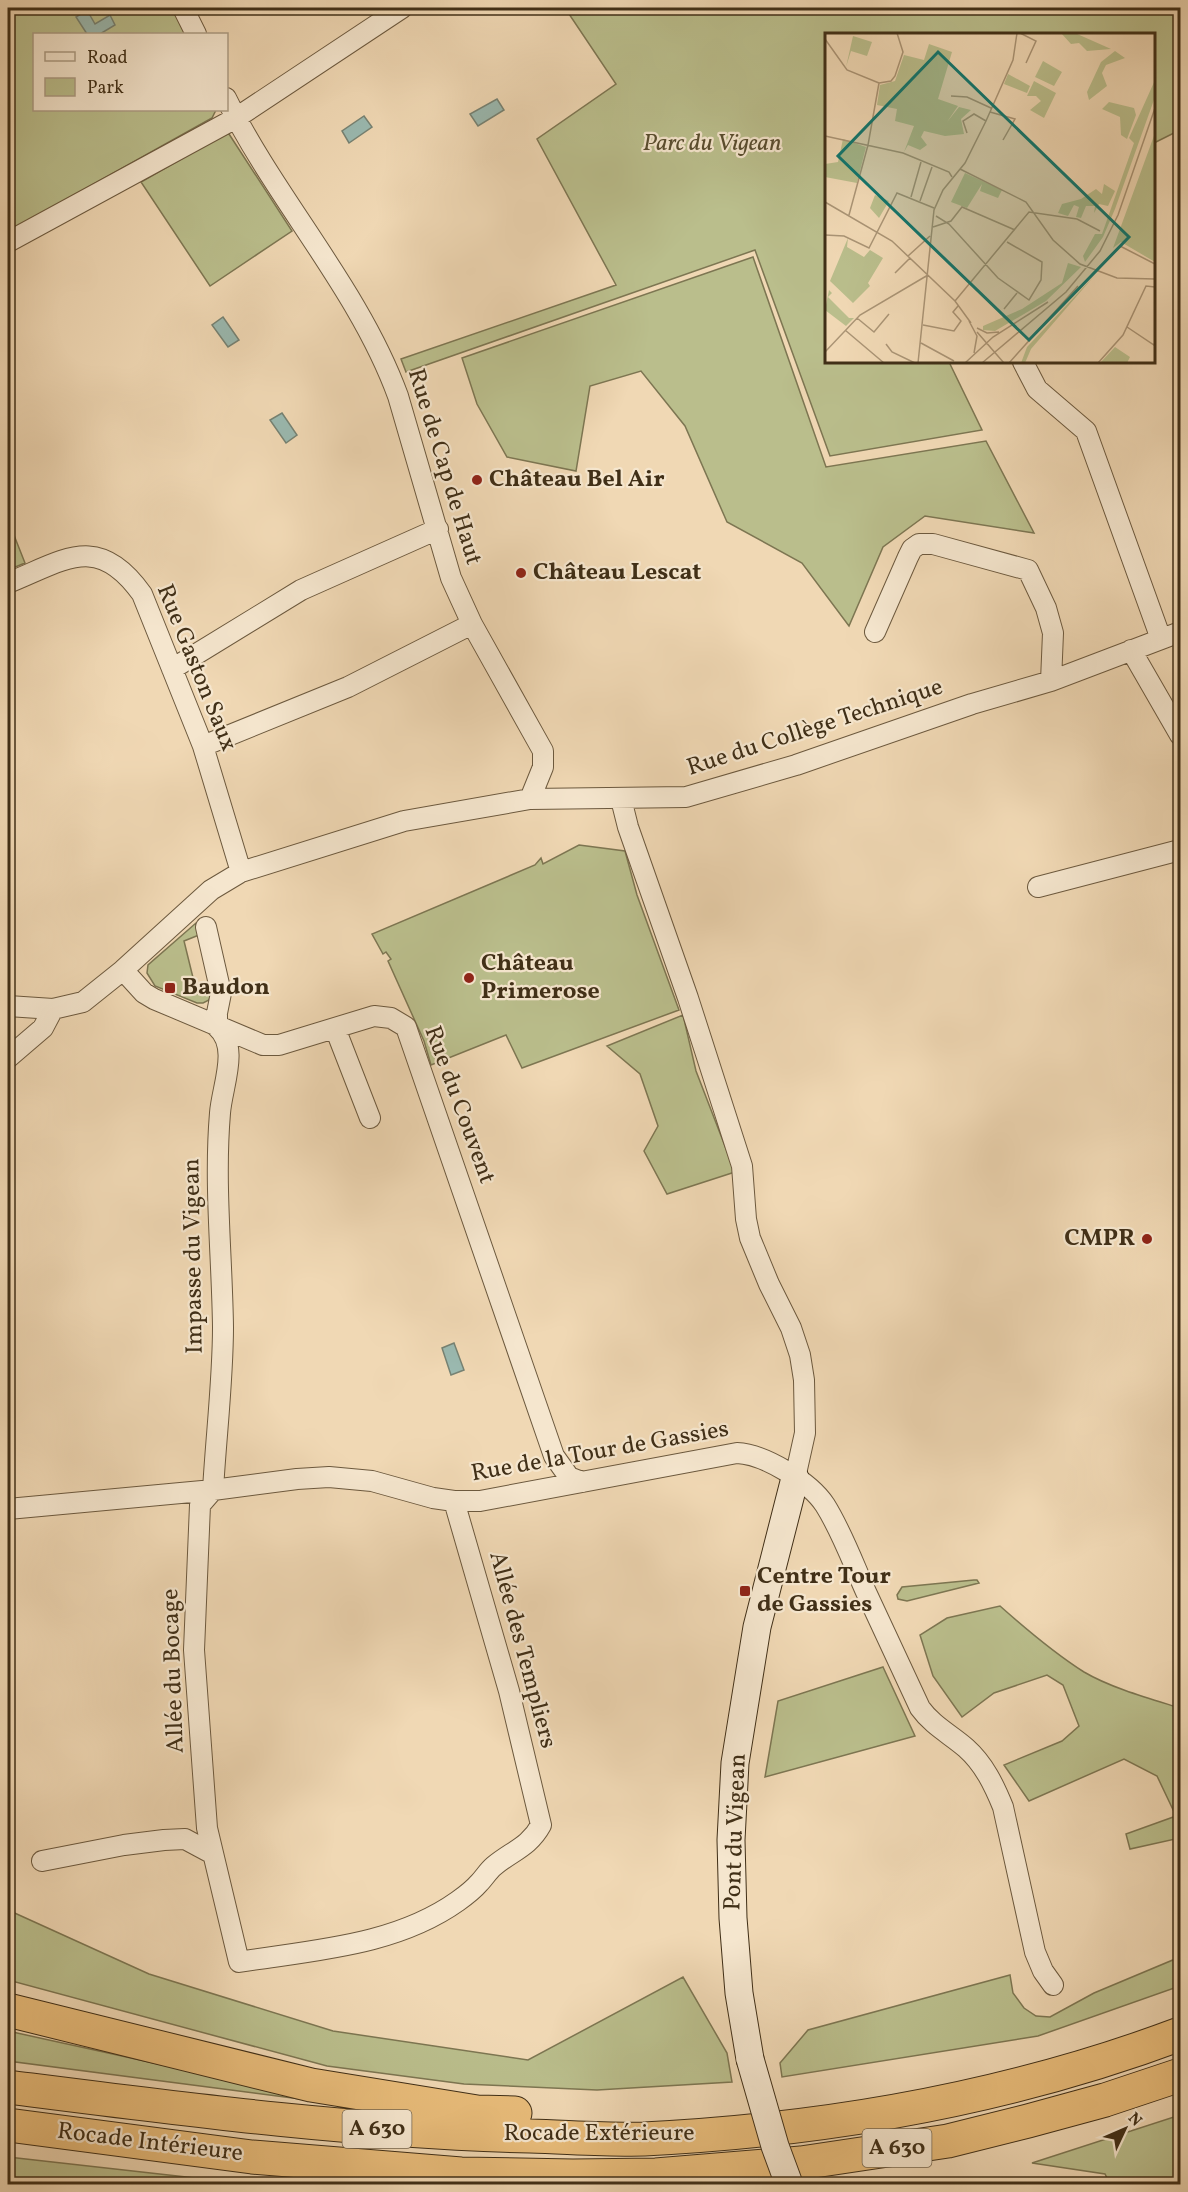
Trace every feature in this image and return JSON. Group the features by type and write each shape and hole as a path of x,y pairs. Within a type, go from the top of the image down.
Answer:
{"highway":[{"path":"8,2010 311,2085 477,2112 636,2117 730,2112 749,2130"},
{"name":"Rocade Extérieure","path":"8,2088 259,2118 400,2130 641,2139 794,2127 934,2104 1016,2085 1180,2034"},
{"name":"Rocade Intérieure","path":"8,2125 252,2157 472,2175 597,2180 801,2163 948,2140 1094,2103 1180,2075"}],"street":[{"path":"183,8 196,33"},
{"path":"8,242 236,118 402,8"},
{"name":"Rue de Cap de Haut","path":"228,102 312,237 389,371 452,578 472,624 543,751 543,767 530,799"},
{"path":"1024,363 1037,390 1086,431 1161,639"},
{"path":"172,669 301,590 438,529"},
{"path":"875,632 912,549 919,544 933,544 1028,570 1046,608 1053,633 1051,681"},
{"name":"Rue Gaston Saux","path":"8,584 72,557 84,555 101,557 129,576 142,594 203,746 242,872"},
{"path":"203,746 348,687 472,624"},
{"name":"Rue du Collège Technique","path":"242,872 404,821 530,799 686,797 796,765 972,704 1051,681 1180,632"},
{"path":"1131,650 1180,735"},
{"path":"621,799 628,827 688,998 742,1166 746,1219 750,1238 791,1328 800,1355 804,1380 805,1441 795,1478"},
{"path":"1038,888 1180,850"},
{"path":"8,1006 53,1009 83,1002 123,970 211,890 242,872"},
{"path":"206,927 221,993 216,1014 217,1027"},
{"name":"Rue du Couvent","path":"123,970 144,993 217,1027 270,1046 382,1016 398,1021 406,1028 554,1456 569,1477 582,1482"},
{"path":"8,1058 43,1028 53,1009"},
{"name":"Impasse du Vigean","path":"213,1490 223,1329 217,1150 229,1052 225,1034 217,1027"},
{"path":"335,1028 370,1118"},
{"name":"Rue de la Tour de Gassies","path":"8,1509 329,1477 372,1482 433,1498 454,1501 505,1497 737,1453 749,1453 762,1458 795,1478 817,1496 835,1524 921,1708 937,1728 966,1748 981,1764 994,1785 1003,1807 1035,1952 1043,1971 1053,1985"},
{"name":"Pont du Vigean","path":"789,2184 775,2146 750,2059 740,1993 733,1918 731,1840 735,1763 757,1627 795,1478"},
{"name":"Allée du Bocage","path":"213,1490 200,1505 194,1650 207,1828 239,1962 357,1943 396,1933 427,1920 477,1886 492,1867 535,1837 541,1825 537,1813"},
{"name":"Allée des Templiers","path":"454,1501 508,1691 537,1813"},
{"path":"42,1862 124,1845 175,1839 185,1839 213,1854"}],"green space":[{"path":"13,8 173,8 186,33 33,33 33,111 216,111 212,118 8,232 8,11"},
{"name":"Parc du Vigean","path":"565,8 1180,8 1180,130 1155,142 1155,33 825,33 825,363 949,363 982,430 830,456 755,250 406,372 401,359 616,285 537,139 616,84"},
{"path":"229,134 292,231 210,286 141,182 223,135"},
{"path":"753,257 826,467 986,441 1034,533 925,516 883,547 849,626 802,563 727,522 685,426 641,371 590,386 576,471 507,457 477,404 462,358"},
{"path":"8,520 25,563 8,570"},
{"path":"579,845 625,851 637,895 679,1010 522,1068 506,1035 431,1065 424,1041 388,961 391,959 386,952 383,954 372,934 535,865 541,858 543,864"},
{"path":"196,923 199,935 184,941 197,994 212,991 209,1000 203,1003 197,1003 155,986 147,973 148,965"},
{"path":"683,1015 696,1071 735,1172 667,1194 644,1151 658,1126 640,1074 607,1046"},
{"path":"977,1580 979,1583 907,1601 898,1599 897,1595 902,1587"},
{"path":"1000,1606 1041,1641 1084,1672 1119,1688 1180,1708 1180,1838 1130,1849 1126,1834 1176,1816 1157,1776 1124,1759 1029,1801 1004,1765 1062,1741 1079,1726 1063,1685 1047,1675 994,1693 962,1717 933,1676 920,1635 947,1618"},
{"path":"883,1667 915,1736 765,1777 778,1701"},
{"path":"8,1910 149,1974 333,2031 528,2060 683,1977 727,2053 732,2082 597,2090 464,2084 327,2066 8,1980"},
{"path":"1180,1957 1180,1986 1038,2036 782,2077 780,2063 808,2030 1010,1975 1013,1993 1024,2008 1036,2016 1050,2017 1094,1993"},
{"path":"8,2031 231,2080 308,2100 8,2061"},
{"path":"1180,2115 1180,2184 1110,2184 1105,2174 1032,2163"},
{"path":"8,2157 222,2181 245,2184 8,2184"}],"water":[{"path":"87,10 95,24 110,15 115,25 102,33 86,33 76,17"},
{"path":"497,99 504,110 478,126 470,114"},
{"path":"364,116 372,127 349,143 342,131"},
{"path":"223,317 239,340 228,347 212,325"},
{"path":"282,413 297,435 286,443 270,420"},
{"path":"454,1343 464,1370 451,1375 442,1348"}],"place":[{"name":"Château Bel Air","path":"477,480"},
{"name":"Château Lescat","path":"521,573"},
{"name":"Château Primerose","path":"469,978"},
{"name":"Baudon","path":"170,988"},
{"name":"CMPR","path":"1147,1239"},
{"name":"Centre Tour de Gassies","path":"745,1591"}]}
